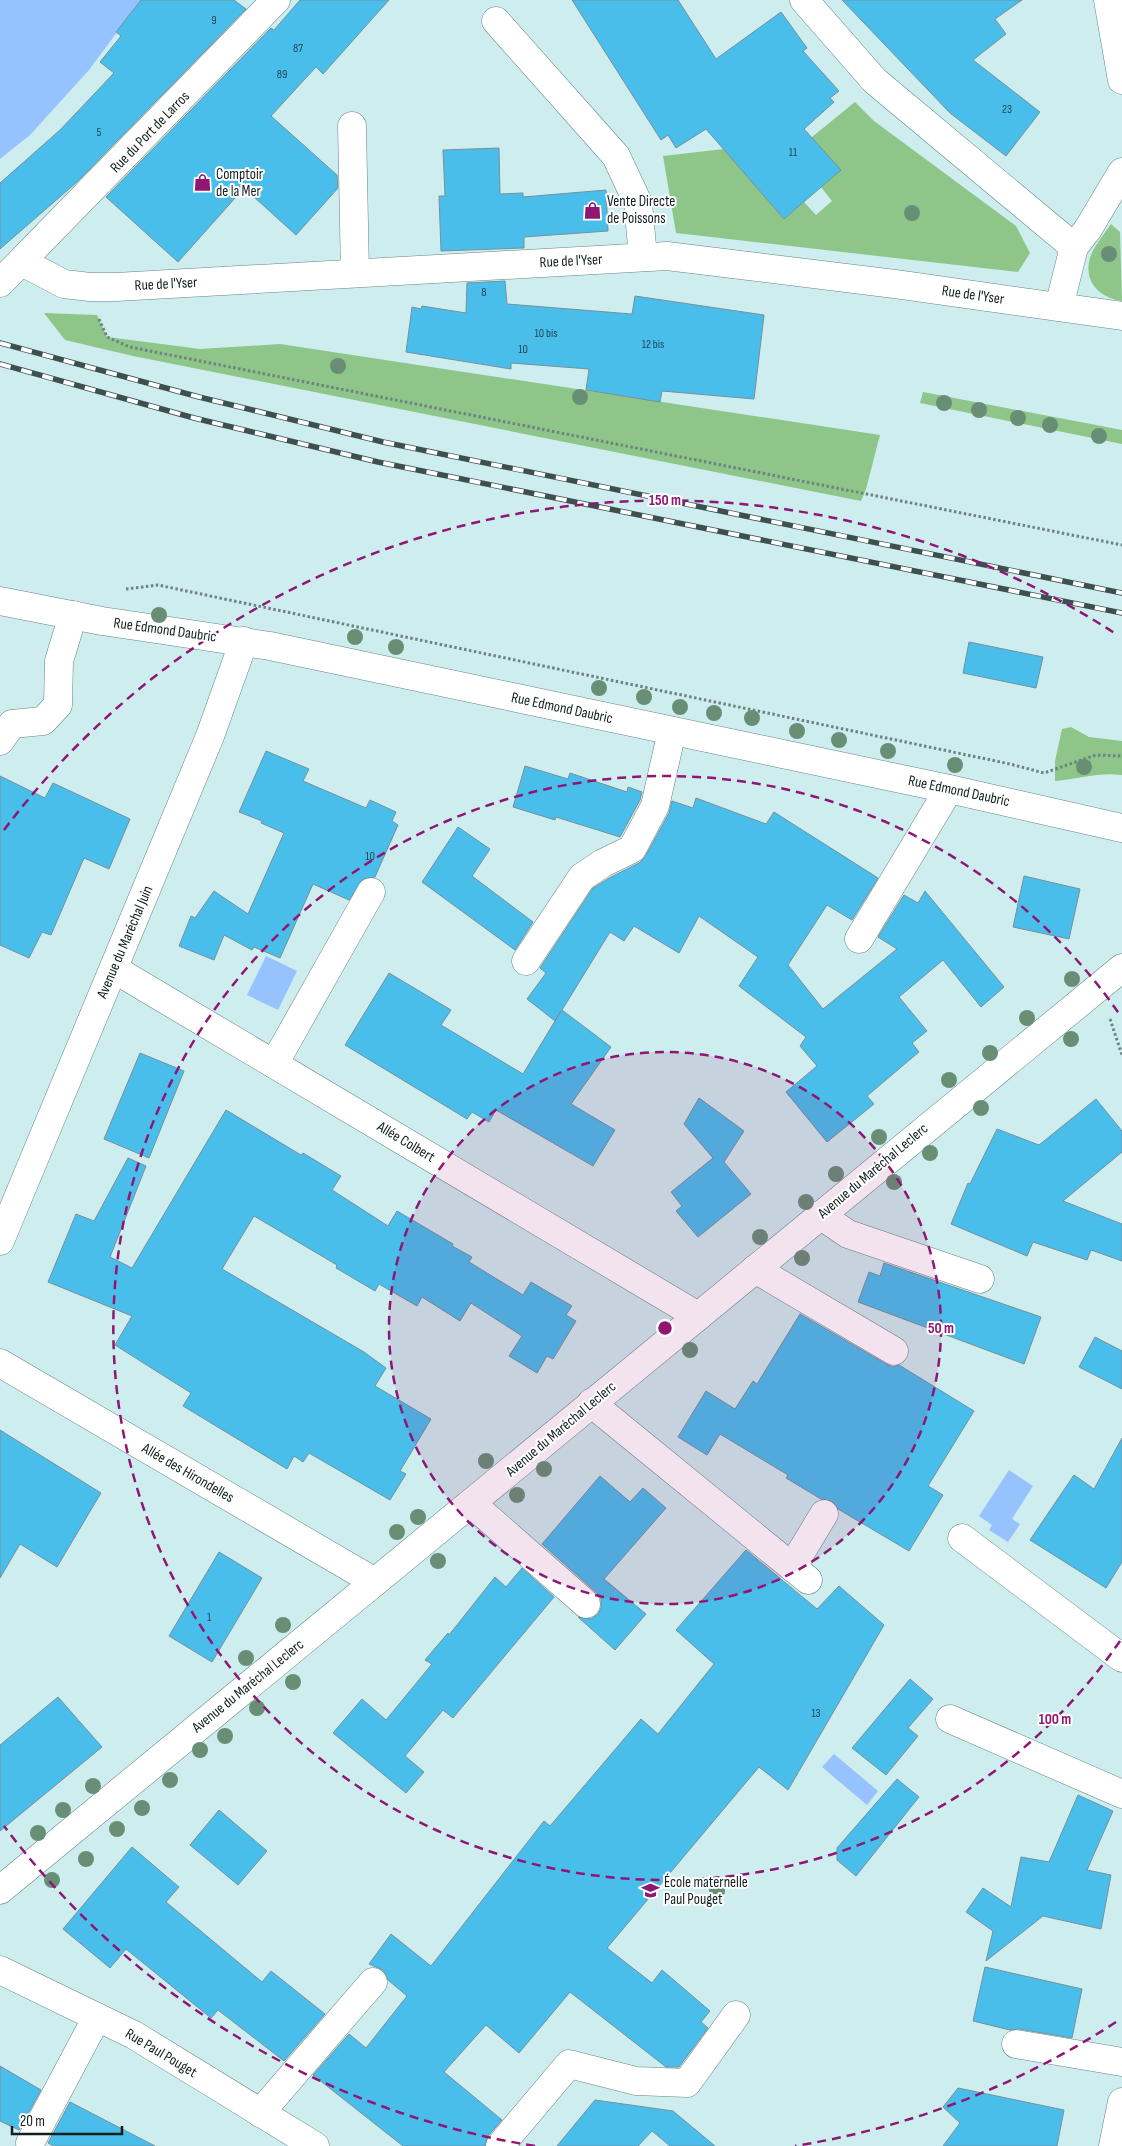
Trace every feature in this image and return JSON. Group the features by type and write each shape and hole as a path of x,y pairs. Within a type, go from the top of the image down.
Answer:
{"street":[{"name":"Rue du Port de Larros","path":"0,283 276,0"},
{"path":"804,0 875,82 1074,247"},
{"path":"1108,0 1122,80"},
{"path":"496,21 616,156 638,203 643,257"},
{"path":"352,126 355,274"},
{"path":"1059,307 1074,247 1088,229 1122,172"},
{"name":"Rue de l'Yser","path":"22,262 64,284 90,287 667,256 895,284 1122,316"},
{"name":"Rue Edmond Daubric","path":"0,601 73,615 244,641 950,789 1122,828"},
{"path":"0,741 12,724 43,721 58,706 59,660 73,615"},
{"name":"Avenue du Maréchal Juin","path":"0,1241 210,736 244,641"},
{"path":"526,961 582,877 603,863 632,849 655,806 672,731"},
{"path":"859,939 950,789"},
{"path":"274,1064 371,892"},
{"name":"Avenue du Maréchal Leclerc","path":"0,1890 1122,968"},
{"name":"Allée Colbert","path":"114,969 698,1316"},
{"path":"820,1215 848,1234 980,1279"},
{"path":"755,1269 894,1351"},
{"name":"Allée des Hirondelles","path":"0,1363 375,1582"},
{"path":"591,1404 800,1574 824,1514"},
{"path":"471,1503 586,1604"},
{"path":"962,1538 1122,1658"},
{"path":"950,1719 1122,1794"},
{"name":"Rue Paul Pouget","path":"0,1970 134,2035 315,2146"},
{"path":"260,2113 373,1982"},
{"path":"500,2146 569,2064 636,2081 687,2083 736,2016"},
{"path":"30,2143 97,2017"},
{"path":"1016,2044 1122,2062"},
{"path":"1117,2139 1122,2102"}],"path":[{"path":"90,287 97,315 107,337 130,347 1122,545"},
{"path":"124,589 158,585 1010,764 1044,773 1096,755 1122,756"}],"green space":[{"path":"855,102 874,121 1016,226 1030,253 1018,272 676,233 663,156 724,149 784,219 804,202 816,215 832,201 821,187 812,137"},
{"path":"1111,224 1120,232 1122,301 1107,297 1096,289 1088,270 1092,252"},
{"path":"44,313 97,315 107,337 200,349 280,344 880,435 861,501 133,356 65,340"},
{"path":"923,392 1122,430 1122,444 920,403"},
{"path":"1071,727 1089,737 1122,741 1122,775 1097,775 1055,781 1055,761 1062,729"}],"water":[{"path":"0,0 141,0 89,70 30,135 0,159"},
{"path":"266,956 297,971 278,1010 247,995"},
{"path":"1009,1470 1033,1486 1012,1519 1020,1524 1008,1542 989,1530 992,1525 979,1516"},
{"path":"834,1754 878,1791 867,1805 822,1767"}],"building":[{"path":"141,0 234,0 246,9 77,182 0,249 0,183 60,130 114,73 100,62 121,36 116,32"},
{"path":"300,0 389,0 323,74 316,67 271,116 337,175 338,188 296,235 244,188 178,262 106,197 271,28 274,30"},
{"path":"572,0 678,0 716,59 781,12 807,48 803,51 839,91 830,98 834,102 804,129 841,170 784,219 706,129 676,148 668,135 661,140"},
{"path":"842,0 1022,0 995,19 1006,34 973,60 1040,112 1006,156 950,113"},
{"path":"499,148 500,194 523,193 523,197 606,190 608,231 524,237 524,248 441,251 439,196 445,196 443,150"},
{"path":"505,281 507,304 632,314 635,296 764,315 754,399 662,391 660,402 586,390 589,369 511,363 511,369 406,352 412,307 421,309 422,306 466,313 467,283"},
{"path":"969,642 1043,657 1036,688 963,673"},
{"path":"266,751 309,769 303,781 366,808 370,800 396,812 392,821 398,825 375,877 363,879 349,900 313,884 280,958 254,947 252,950 224,935 214,960 179,946 191,916 195,918 214,891 248,914 284,833 261,823 262,821 239,812"},
{"path":"525,766 568,779 570,773 627,792 628,787 642,792 640,800 620,837 556,817 555,820 513,807"},
{"path":"0,776 45,798 53,783 130,819 109,869 84,858 51,935 42,932 29,958 0,945"},
{"path":"696,798 766,824 774,812 878,878 852,920 827,905 788,965 823,1009 897,949 878,937 904,895 918,903 925,891 1004,987 981,1007 943,960 899,997 927,1031 912,1043 919,1052 867,1096 874,1104 827,1142 786,1092 817,1066 800,1046 806,1037 739,986 758,957 699,916 679,953 634,926 624,941 610,932 562,1010 611,1047 571,1104 615,1130 593,1166 496,1110 489,1122 472,1112 467,1119 345,1045 389,973 451,1010 441,1025 523,1074 555,1021 527,999 546,973 540,968 593,888 639,863 645,857 669,813 672,801 693,808"},
{"path":"458,827 490,849 472,876 533,922 515,950 422,882"},
{"path":"1024,876 1080,889 1069,939 1013,927"},
{"path":"140,1053 184,1071 149,1158 104,1139"},
{"path":"699,1098 744,1131 724,1162 751,1194 698,1237 676,1211 682,1206 671,1192 713,1158 684,1124"},
{"path":"1096,1099 1122,1131 1122,1152 1063,1201 1122,1224 1122,1261 1091,1250 1087,1260 1033,1242 1027,1256 951,1224 968,1183 970,1184 997,1129 1039,1145"},
{"path":"226,1110 301,1155 303,1153 341,1176 332,1190 388,1226 397,1211 453,1244 452,1246 472,1257 469,1262 523,1295 531,1282 572,1306 566,1315 576,1321 553,1359 547,1356 537,1373 509,1356 522,1336 471,1303 460,1321 422,1297 417,1306 379,1284 375,1291 336,1268 337,1265 254,1216 222,1269 364,1352 386,1368 375,1386 431,1419 400,1471 406,1474 390,1500 309,1453 303,1462 294,1456 287,1469 183,1406 191,1393 115,1345 132,1316 48,1282 76,1214 94,1221 128,1158 146,1166 110,1257 132,1268"},
{"path":"884,1263 1041,1317 1024,1364 858,1302 869,1272 880,1276"},
{"path":"800,1314 886,1364 893,1367 899,1365 974,1411 928,1486 943,1495 909,1551 838,1509 832,1501 821,1499 786,1478 788,1475 720,1434 707,1455 678,1437 706,1391 735,1409 753,1381 757,1384"},
{"path":"1095,1337 1122,1351 1122,1389 1079,1367"},
{"path":"0,1430 101,1493 57,1567 20,1544 0,1578"},
{"path":"1122,1438 1122,1562 1106,1588 1030,1540 1074,1475 1094,1489"},
{"path":"600,1476 630,1502 643,1488 666,1508 604,1579 646,1614 615,1650 578,1617 591,1619 598,1614 601,1608 601,1599 597,1593 542,1544"},
{"path":"746,1550 817,1609 839,1586 884,1625 788,1790 759,1767 607,1948 652,1983 662,1970 710,2011 701,2022 708,2028 679,2067 666,2067 570,1992 519,2053 486,2025 444,2072 502,2120 488,2136 485,2146 403,2146 313,2075 349,2034 366,2048 407,1996 388,1980 383,1970 369,1964 391,1934 431,1966 544,1821 550,1826 641,1719 658,1734 714,1664 676,1630"},
{"path":"219,1552 262,1578 212,1662 169,1636"},
{"path":"522,1568 554,1597 453,1718 443,1710 405,1756 424,1772 406,1793 333,1733 362,1699 386,1720 432,1664 425,1660 448,1633 449,1635 495,1577 506,1587"},
{"path":"910,1679 933,1699 908,1728 918,1736 886,1775 852,1748"},
{"path":"58,1697 102,1747 0,1831 0,1745"},
{"path":"897,1779 919,1797 856,1876 837,1860 837,1848"},
{"path":"1078,1795 1113,1811 1087,1870 1111,1875 1101,1929 1043,1916 986,1961 993,1931 966,1912 983,1888 1011,1907 1021,1857 1049,1862"},
{"path":"219,1810 267,1851 238,1885 190,1845"},
{"path":"132,1847 179,1887 166,1902 262,1982 271,1971 325,2014 284,2061 218,2010 211,2018 126,1949 110,1968 63,1929"},
{"path":"985,1967 1082,1989 1072,2038 1019,2029 1010,2030 973,2021"},
{"path":"0,2066 41,2090 19,2130 0,2121"},
{"path":"958,2088 1064,2110 1057,2146 943,2146 960,2123 943,2107"},
{"path":"595,2100 673,2111 715,2146 670,2146 652,2131 638,2146 557,2146"},
{"path":"70,2102 155,2146 54,2146 48,2143"}],"railway":[{"path":"0,343 199,397 383,442 1122,593"},
{"path":"0,364 194,418 378,462 1122,613"}],"place":[{"name":"Comptoir de la Mer","path":"202,183"},
{"name":"Vente Directe de Poissons","path":"593,210"},
{"name":"École maternelle Paul Pouget","path":"650,1891"}]}
